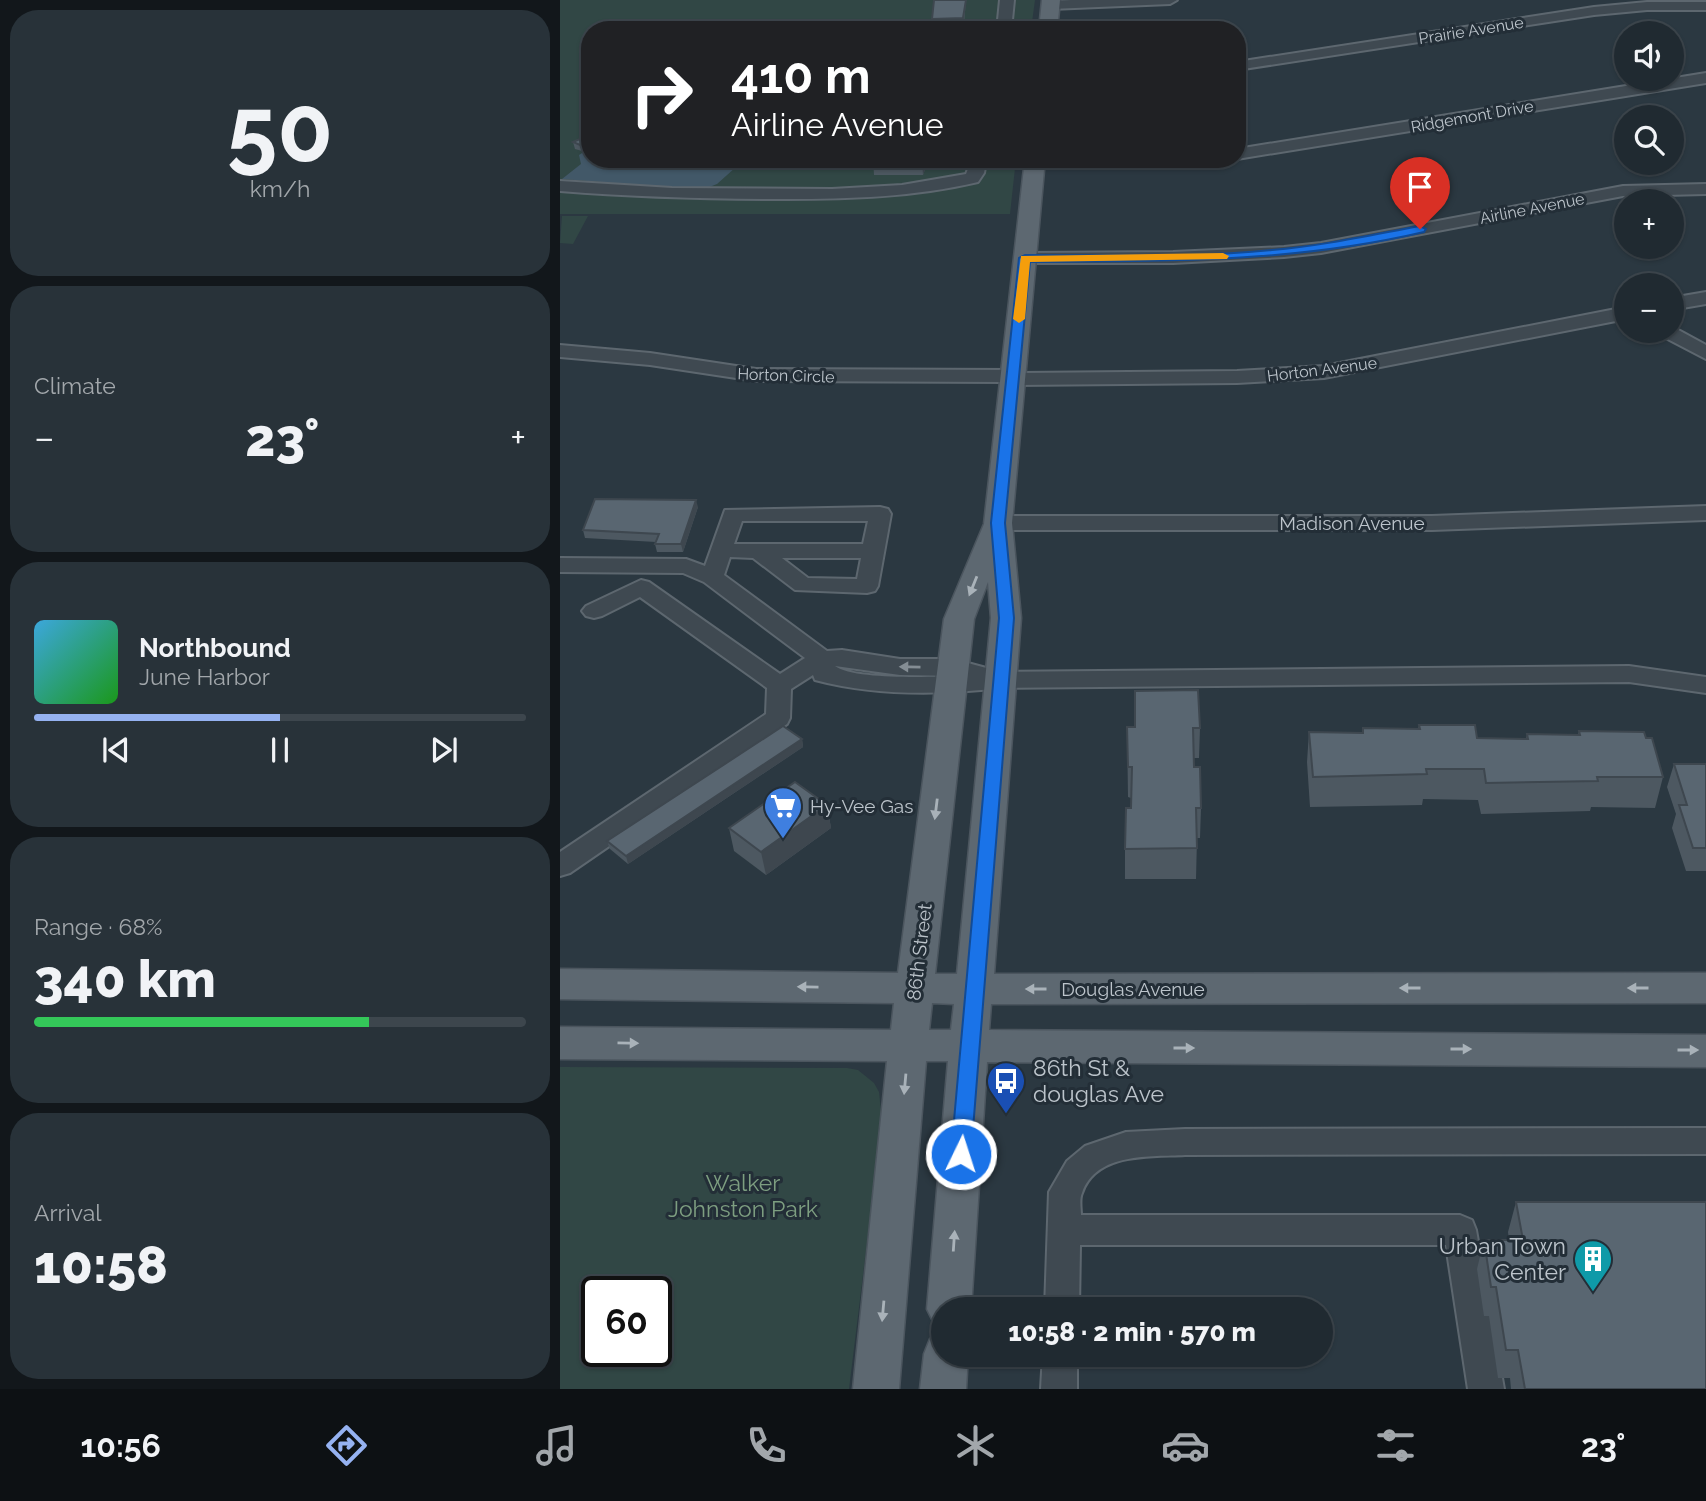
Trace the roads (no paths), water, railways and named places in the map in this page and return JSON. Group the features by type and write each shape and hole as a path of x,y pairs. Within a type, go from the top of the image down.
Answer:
{"main road":[{"path":"1049,21 1051,2"},
{"name":"86th Street","path":"950,1297 1006,618 998,523 1034,168"},
{"name":"86th Street","path":"876,1389 908,1046 951,677 960,619 998,523"},
{"name":"Douglas Avenue","path":"560,984 915,989 1706,988"},
{"path":"560,1043 1706,1051"},
{"path":"943,1389 945,1367"}],"street":[{"path":"1004,21 1007,0"},
{"path":"1051,2 1170,0"},
{"name":"Prairie Avenue","path":"1246,65 1594,11 1647,6 1706,6"},
{"name":"Ridgemont Drive","path":"1246,153 1706,78"},
{"path":"560,186 693,194 866,194 908,190 972,178 977,168"},
{"name":"Airline Avenue","path":"1025,258 1194,258 1270,254 1356,242 1623,191 1706,188"},
{"path":"1684,301 1706,298"},
{"name":"Horton Avenue","path":"1013,378 1237,377 1324,372 1614,315"},
{"path":"1684,341 1706,353"},
{"name":"Horton Circle","path":"560,351 650,359 756,376 1013,378"},
{"name":"Madison Avenue","path":"998,523 1445,523 1706,513"},
{"path":"712,577 733,514 880,514 867,586 803,585 759,551"},
{"path":"721,550 873,551"},
{"path":"560,565 686,566 712,577 822,659"},
{"path":"594,611 641,587 779,685"},
{"path":"779,685 822,659 842,658 951,677 1001,680 1629,674 1706,685"},
{"path":"560,866 778,718 779,685"},
{"path":"1062,1297 1065,1192 1078,1171 1096,1156 1126,1145 1185,1142 1706,1141"},
{"path":"1064,1230 1460,1230 1486,1389"},
{"path":"1059,1389 1060,1367"}],"water":[{"path":"581,164 581,168 735,168 717,184 702,190 562,179"}],"place":[{"name":"Hy-Vee Gas","path":"783,840"},
{"name":"86th St & douglas Ave","path":"1006,1115"},
{"name":"Urban Town Center","path":"1593,1293"}],"park label":[{"name":"Walker Johnston Park","path":"743,1196"}]}
